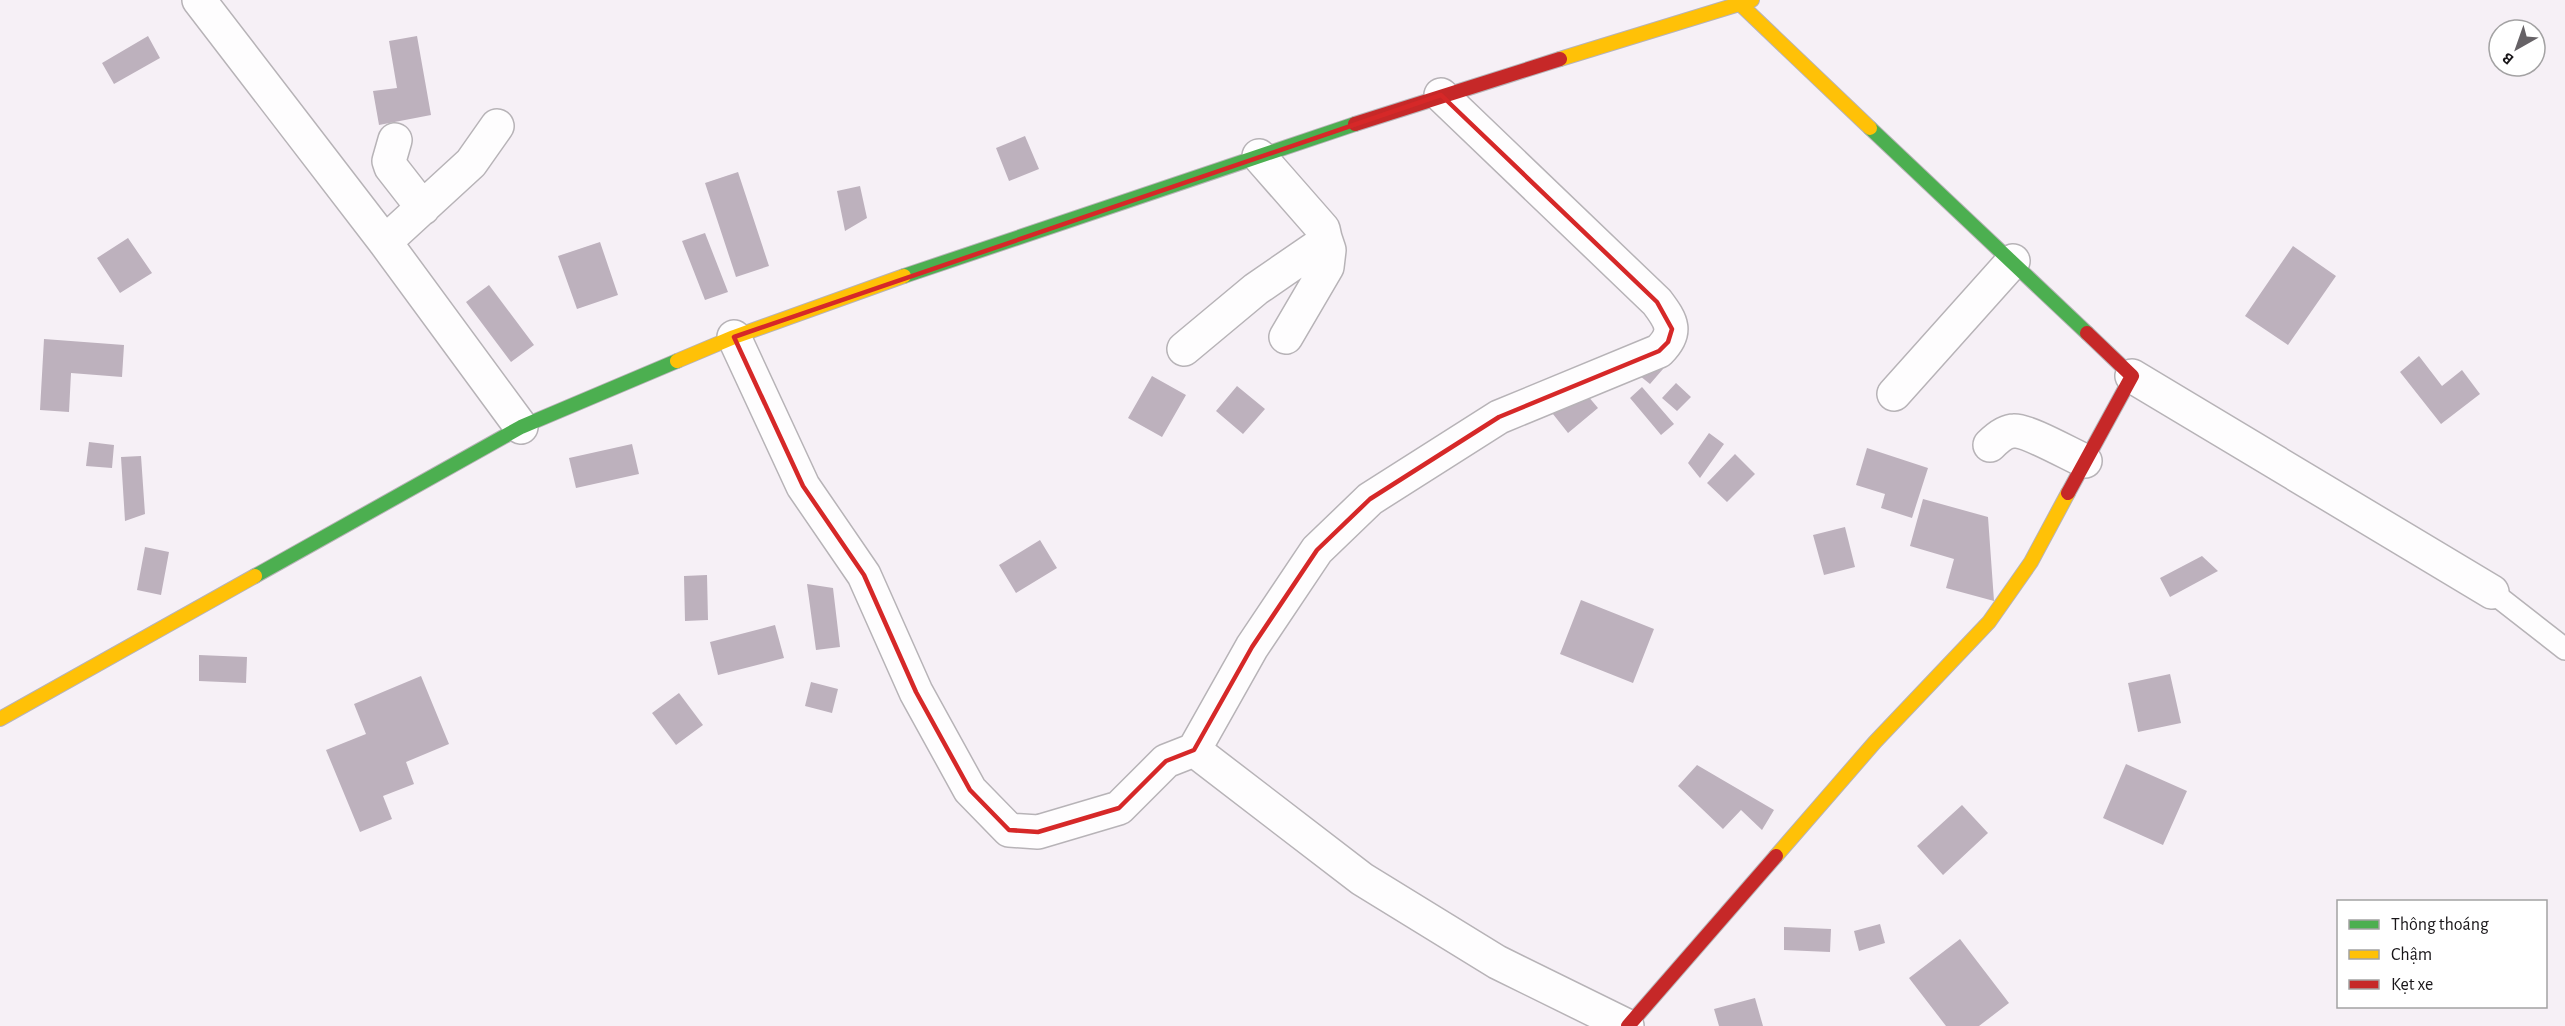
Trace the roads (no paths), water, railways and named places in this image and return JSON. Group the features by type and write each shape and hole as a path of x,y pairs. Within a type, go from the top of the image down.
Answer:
{"street":[{"path":"199,0 385,242 521,427"},
{"path":"0,719 521,427 734,337 972,252 1259,156 1441,96 1746,1 2132,376 2492,592"},
{"path":"734,337 803,486 864,575 916,692 970,790 1009,830 1038,832 1119,808 1166,761 1194,750 1252,647 1317,550 1370,499 1499,417 1659,351 1668,342 1672,329 1668,316 1657,302 1441,96"},
{"path":"385,242 471,164 497,126"},
{"path":"395,140 389,161 391,167 423,208"},
{"path":"1259,156 1323,229 1329,250 1327,267 1286,337"},
{"path":"1184,349 1257,289 1317,247 1325,238"},
{"path":"1894,394 2013,261"},
{"path":"1194,750 1362,879 1497,962 1628,1026 1875,742 1989,622 2031,562 2132,376"},
{"path":"1990,445 1999,436 2014,430 2085,461"}],"lane":[{"path":"2492,592 2565,649"}]}
